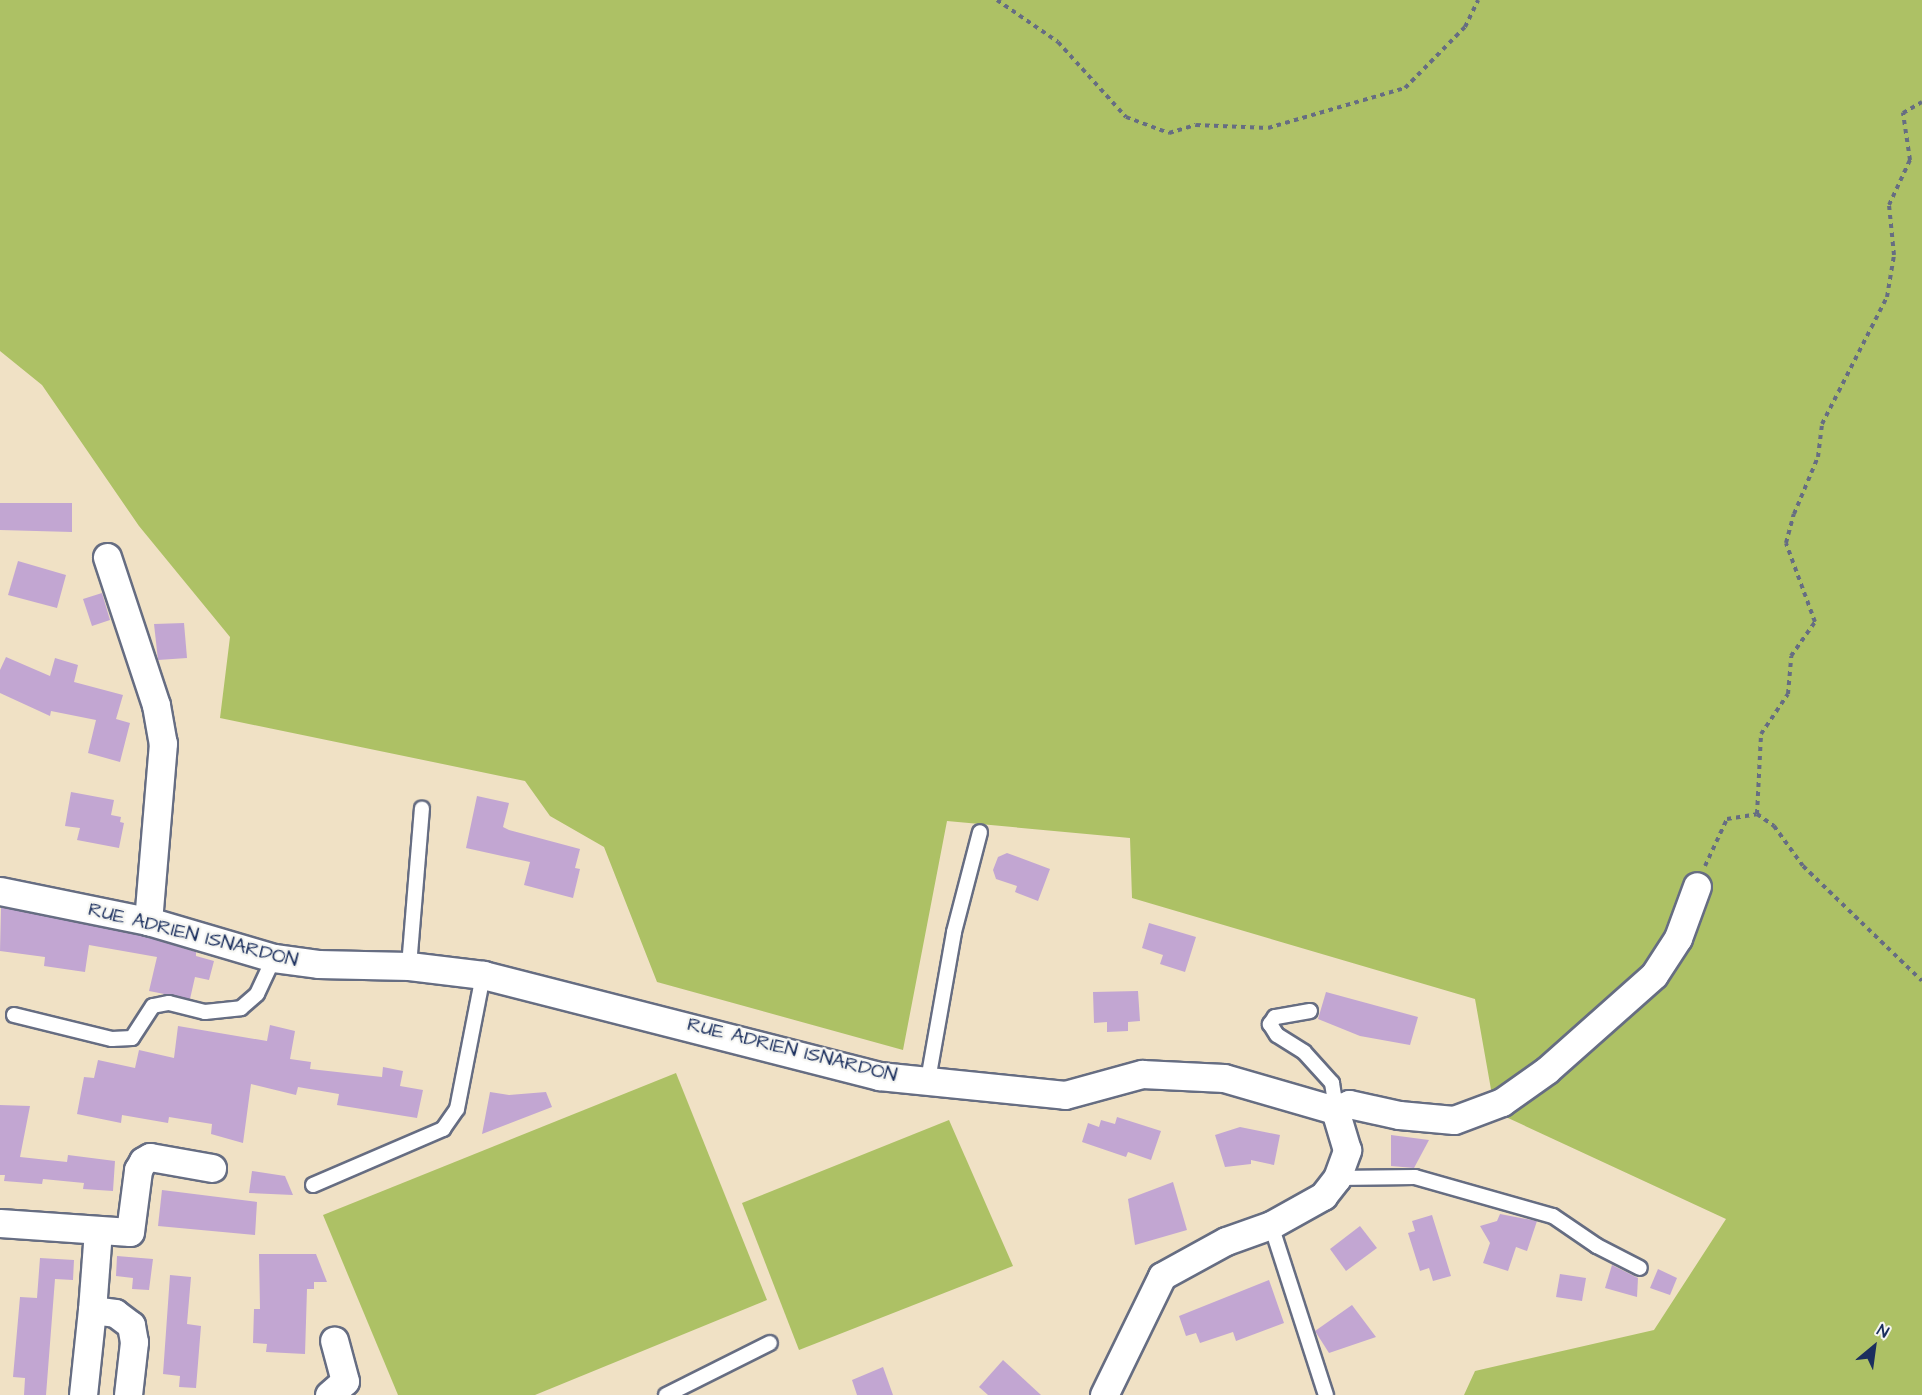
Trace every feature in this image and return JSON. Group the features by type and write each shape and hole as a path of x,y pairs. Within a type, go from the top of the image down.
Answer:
{"street":[{"path":"107,556 156,705 163,743 148,921"},
{"name":"RUE ADRIEN ISNARDON","path":"0,891 148,921 274,958 318,964 408,966 483,975 879,1076 1065,1095 1142,1074 1224,1078 1333,1108 1349,1104 1399,1115 1455,1120 1502,1101 1547,1070 1654,975 1677,938 1697,886"},
{"path":"1104,1395 1162,1276 1226,1241 1271,1226 1323,1196 1337,1178 1347,1150 1333,1108"},
{"path":"0,1222 130,1232 138,1170 143,1161 150,1157 212,1168"},
{"path":"83,1395 98,1230"},
{"path":"92,1310 115,1313 131,1325 134,1341 128,1395"},
{"path":"329,1395 345,1380 334,1340"}],"lane":[{"path":"408,966 422,809"},
{"path":"928,1080 954,932 980,832"},
{"path":"14,1015 112,1040 132,1038 153,1006 168,1003 205,1012 242,1008 256,994 274,958"},
{"path":"313,1185 443,1129 457,1109 483,975"},
{"path":"1310,1011 1275,1017 1270,1024 1277,1035 1304,1052 1332,1083 1333,1108"},
{"path":"1337,1178 1415,1177 1552,1216 1597,1246 1641,1268"},
{"path":"1271,1226 1326,1395"},
{"path":"666,1395 770,1343"}],"path":[{"path":"997,0 1058,42 1126,117 1169,133 1196,125 1268,128 1405,88 1465,27 1478,0"},
{"path":"1758,814 1761,734 1788,694 1791,656 1815,622 1786,543 1794,514 1818,457 1822,424 1887,297 1894,255 1889,205 1910,160 1903,113 1922,102"},
{"path":"1697,886 1727,819 1758,814 1774,826 1803,866 1922,981"}],"green space":[{"path":"0,0 1922,0 1922,1395 1464,1395 1475,1371 1654,1330 1726,1219 1495,1112 1475,999 1132,898 1130,838 947,821 903,1050 657,982 604,847 550,816 525,781 220,718 230,637 139,526 42,385 0,351"},
{"path":"676,1073 767,1300 535,1395 398,1395 323,1215"},
{"path":"949,1120 1013,1266 799,1350 742,1203"}],"building":[{"path":"0,503 72,503 72,532 0,530"},
{"path":"18,561 66,575 57,608 8,595"},
{"path":"102,593 110,620 92,626 83,599"},
{"path":"184,623 187,658 158,660 154,624"},
{"path":"6,657 50,676 55,658 78,665 74,682 123,695 116,719 130,723 120,762 88,753 96,720 51,711 50,716 0,693 0,670"},
{"path":"71,792 114,800 111,815 121,817 120,822 124,823 119,848 77,840 80,828 65,826"},
{"path":"477,796 509,803 503,827 580,849 575,868 580,869 573,898 524,885 530,862 466,848"},
{"path":"1007,853 1050,869 1038,901 1015,892 1017,886 996,879 993,870 998,857"},
{"path":"1,907 144,936 196,952 196,956 214,961 209,980 195,977 190,999 149,991 157,957 89,945 85,972 44,966 45,957 0,951"},
{"path":"1149,923 1196,937 1185,972 1160,964 1163,955 1142,948"},
{"path":"1138,991 1140,1021 1128,1022 1128,1031 1107,1032 1107,1022 1094,1023 1093,992"},
{"path":"1326,992 1418,1017 1410,1045 1360,1036 1318,1019"},
{"path":"270,1025 295,1031 290,1059 311,1062 310,1069 382,1077 383,1067 403,1071 400,1086 423,1090 417,1118 337,1105 339,1094 298,1087 296,1095 251,1084 243,1143 211,1134 212,1124 169,1117 168,1123 122,1115 121,1123 77,1114 84,1077 94,1078 98,1060 135,1068 139,1050 174,1058 178,1026 267,1041"},
{"path":"490,1092 509,1095 546,1092 552,1107 482,1134"},
{"path":"0,1105 30,1106 20,1157 67,1162 68,1155 115,1161 113,1191 83,1189 84,1183 43,1179 42,1184 4,1181 5,1175 0,1175"},
{"path":"1117,1117 1161,1131 1151,1160 1128,1152 1126,1157 1082,1142 1088,1123 1099,1127 1101,1120 1115,1124"},
{"path":"1240,1127 1280,1135 1274,1165 1251,1160 1251,1164 1225,1167 1215,1135"},
{"path":"1391,1135 1429,1140 1414,1168 1391,1166"},
{"path":"252,1171 285,1176 293,1195 249,1193"},
{"path":"1173,1182 1187,1230 1135,1245 1128,1199"},
{"path":"162,1190 257,1202 255,1235 158,1226"},
{"path":"1500,1214 1537,1221 1527,1251 1516,1247 1508,1271 1483,1263 1490,1243 1480,1226 1497,1221"},
{"path":"1432,1215 1451,1276 1433,1281 1429,1268 1420,1271 1408,1233 1415,1231 1412,1221"},
{"path":"1360,1226 1377,1248 1346,1271 1330,1249"},
{"path":"259,1254 316,1254 327,1282 314,1282 314,1289 307,1289 305,1354 266,1352 267,1344 253,1343 254,1309 260,1309"},
{"path":"117,1256 153,1259 149,1290 132,1289 133,1278 116,1276"},
{"path":"40,1258 74,1260 73,1280 55,1279 46,1395 24,1395 25,1378 13,1377 20,1297 37,1298"},
{"path":"1612,1265 1638,1278 1637,1297 1605,1288"},
{"path":"1658,1269 1677,1278 1670,1295 1650,1288"},
{"path":"1560,1274 1586,1278 1582,1301 1556,1297"},
{"path":"170,1275 191,1277 187,1324 201,1326 196,1388 179,1387 180,1376 163,1374"},
{"path":"1269,1280 1284,1323 1236,1341 1233,1332 1200,1343 1196,1333 1186,1336 1179,1316"},
{"path":"1352,1305 1376,1337 1329,1353 1315,1331"},
{"path":"1003,1360 1041,1395 988,1395 979,1387"},
{"path":"883,1367 893,1395 857,1395 852,1380"}]}
